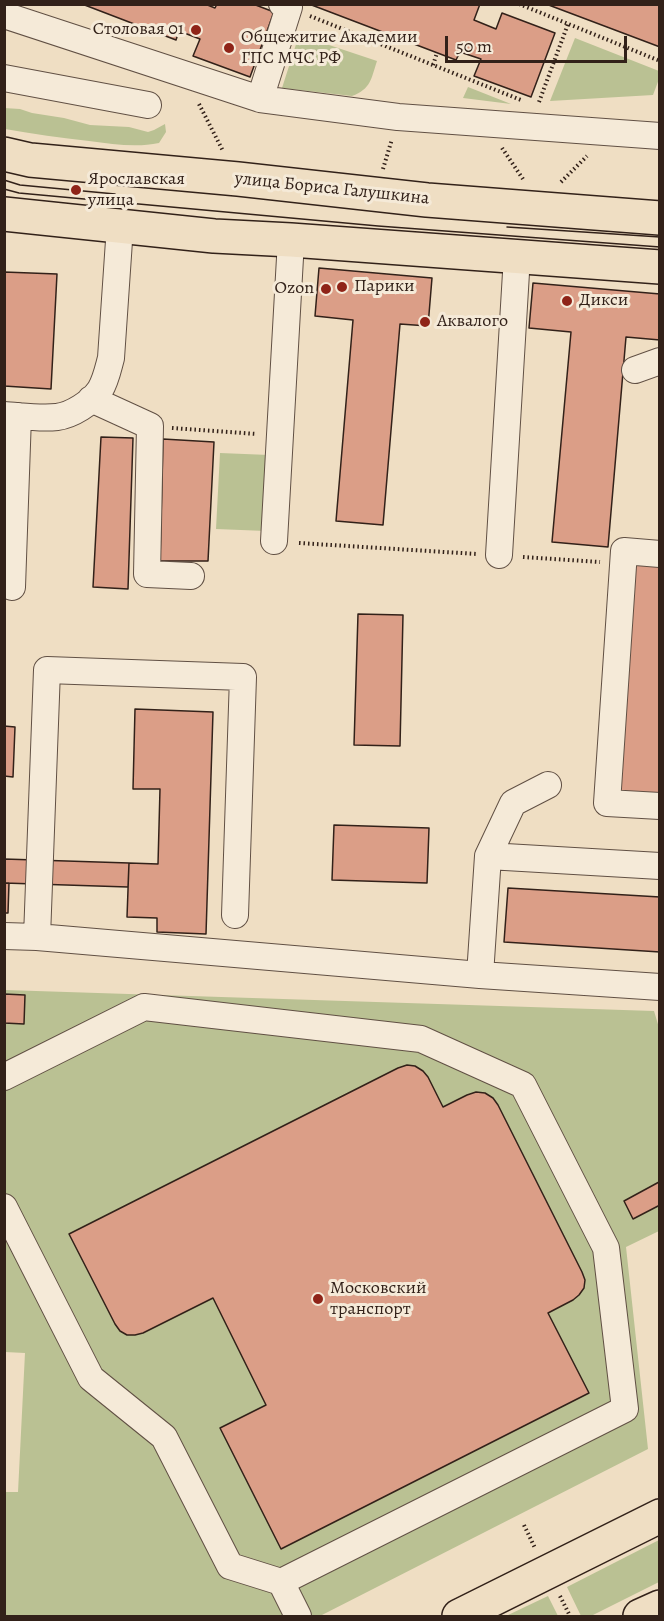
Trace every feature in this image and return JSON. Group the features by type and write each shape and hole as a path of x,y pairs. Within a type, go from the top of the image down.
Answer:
{"main road":[{"name":"улица Бориса Галушкина","path":"4,154 30,160 380,195 660,218"},
{"path":"4,214 214,236 660,267"},
{"path":"459,1617 660,1516"},
{"path":"640,1617 660,1607"}],"lane":[{"path":"260,99 286,6"},
{"path":"4,15 260,99 398,117 660,136"},
{"path":"4,78 148,105"},
{"path":"12,587 11,416 58,417 74,411 100,390 111,358 120,226"},
{"path":"274,541 291,240"},
{"path":"499,555 517,256"},
{"path":"635,370 660,361"},
{"path":"91,399 150,426 147,574 191,576"},
{"path":"660,554 624,551 608,803 660,807"},
{"path":"37,937 47,670 243,677 235,915"},
{"path":"480,975 488,856 513,803 548,785"},
{"path":"488,856 660,866"},
{"path":"4,936 480,975 660,987"},
{"path":"4,1077 144,1007 421,1039 523,1085 606,1248 625,1409 281,1582 230,1566 164,1437 91,1378 4,1207"},
{"path":"281,1582 298,1617"}],"path":[{"path":"519,4 660,61"},
{"path":"286,6 527,102"},
{"path":"537,106 568,24"},
{"path":"433,65 437,53"},
{"path":"382,173 398,117"},
{"path":"485,124 526,185"},
{"path":"556,187 609,132"},
{"path":"150,426 280,436"},
{"path":"524,1525 538,1554"},
{"path":"558,1592 570,1617"}],"green space":[{"path":"299,35 377,61 367,87 352,96 282,88"},
{"path":"575,38 659,71 659,79 653,95 550,101"},
{"path":"468,87 511,104 463,98"},
{"path":"4,108 20,109 90,125 129,127 148,132 165,124 166,132 159,143 142,145 36,134 5,129"},
{"path":"220,453 269,455 266,531 216,529"},
{"name":"Московский транспорт","path":"5,990 654,1011 660,1031 659,1231 626,1247 648,1449 320,1616 5,1616 5,1492 18,1492 25,1353 5,1352"},
{"path":"659,1540 659,1582 591,1616 581,1616 567,1587"},
{"path":"548,1596 558,1616 506,1616"}],"building":[{"name":"Общежитие Академии ГПС МЧС РФ","path":"82,4 205,4 215,8 217,4 253,4 274,12 250,77 193,56 200,39 179,31 176,40"},
{"path":"309,4 480,4 474,20 496,29 502,13 555,33 531,97 474,76 481,59 460,52 456,60"},
{"path":"546,4 660,4 660,47"},
{"path":"319,268 432,278 428,326 400,324 383,525 336,521 353,320 315,316"},
{"path":"4,272 57,274 51,389 4,386"},
{"path":"533,283 660,294 660,340 626,337 608,547 552,542 571,332 529,328"},
{"path":"101,437 133,438 128,589 93,587"},
{"path":"163,439 214,442 208,561 160,561"},
{"path":"630,557 660,558 660,799 617,797"},
{"path":"358,614 403,615 400,746 354,745"},
{"path":"135,709 213,712 206,934 157,932 157,918 127,917 129,863 158,864 160,789 133,789"},
{"path":"4,726 15,727 13,777 4,776"},
{"path":"334,825 429,828 427,883 332,880"},
{"path":"4,859 129,863 128,887 4,883"},
{"path":"4,883 9,883 8,913 4,913"},
{"path":"508,888 660,897 660,952 504,942"},
{"path":"4,994 25,995 24,1024 4,1023"},
{"path":"407,1065 415,1066 423,1071 443,1107 476,1092 485,1093 498,1105 585,1280 584,1288 579,1295 548,1313 589,1393 281,1549 220,1428 266,1405 213,1298 143,1333 127,1335 115,1324 69,1234"},
{"path":"659,1182 660,1205 633,1219 624,1201"}],"tram line":[{"path":"4,180 20,185 115,194"},
{"path":"4,189 19,193 378,226 660,247"},
{"path":"507,227 660,237"}],"place":[{"name":"Столовая 01","path":"196,30"},
{"name":"Общежитие Академии ГПС МЧС РФ","path":"229,48"},
{"name":"Ярославская улица","path":"76,190"},
{"name":"Парики","path":"342,287"},
{"name":"Ozon","path":"326,289"},
{"name":"Дикси","path":"567,301"},
{"name":"Аквалого","path":"425,322"},
{"name":"Московский транспорт","path":"318,1299"}]}
